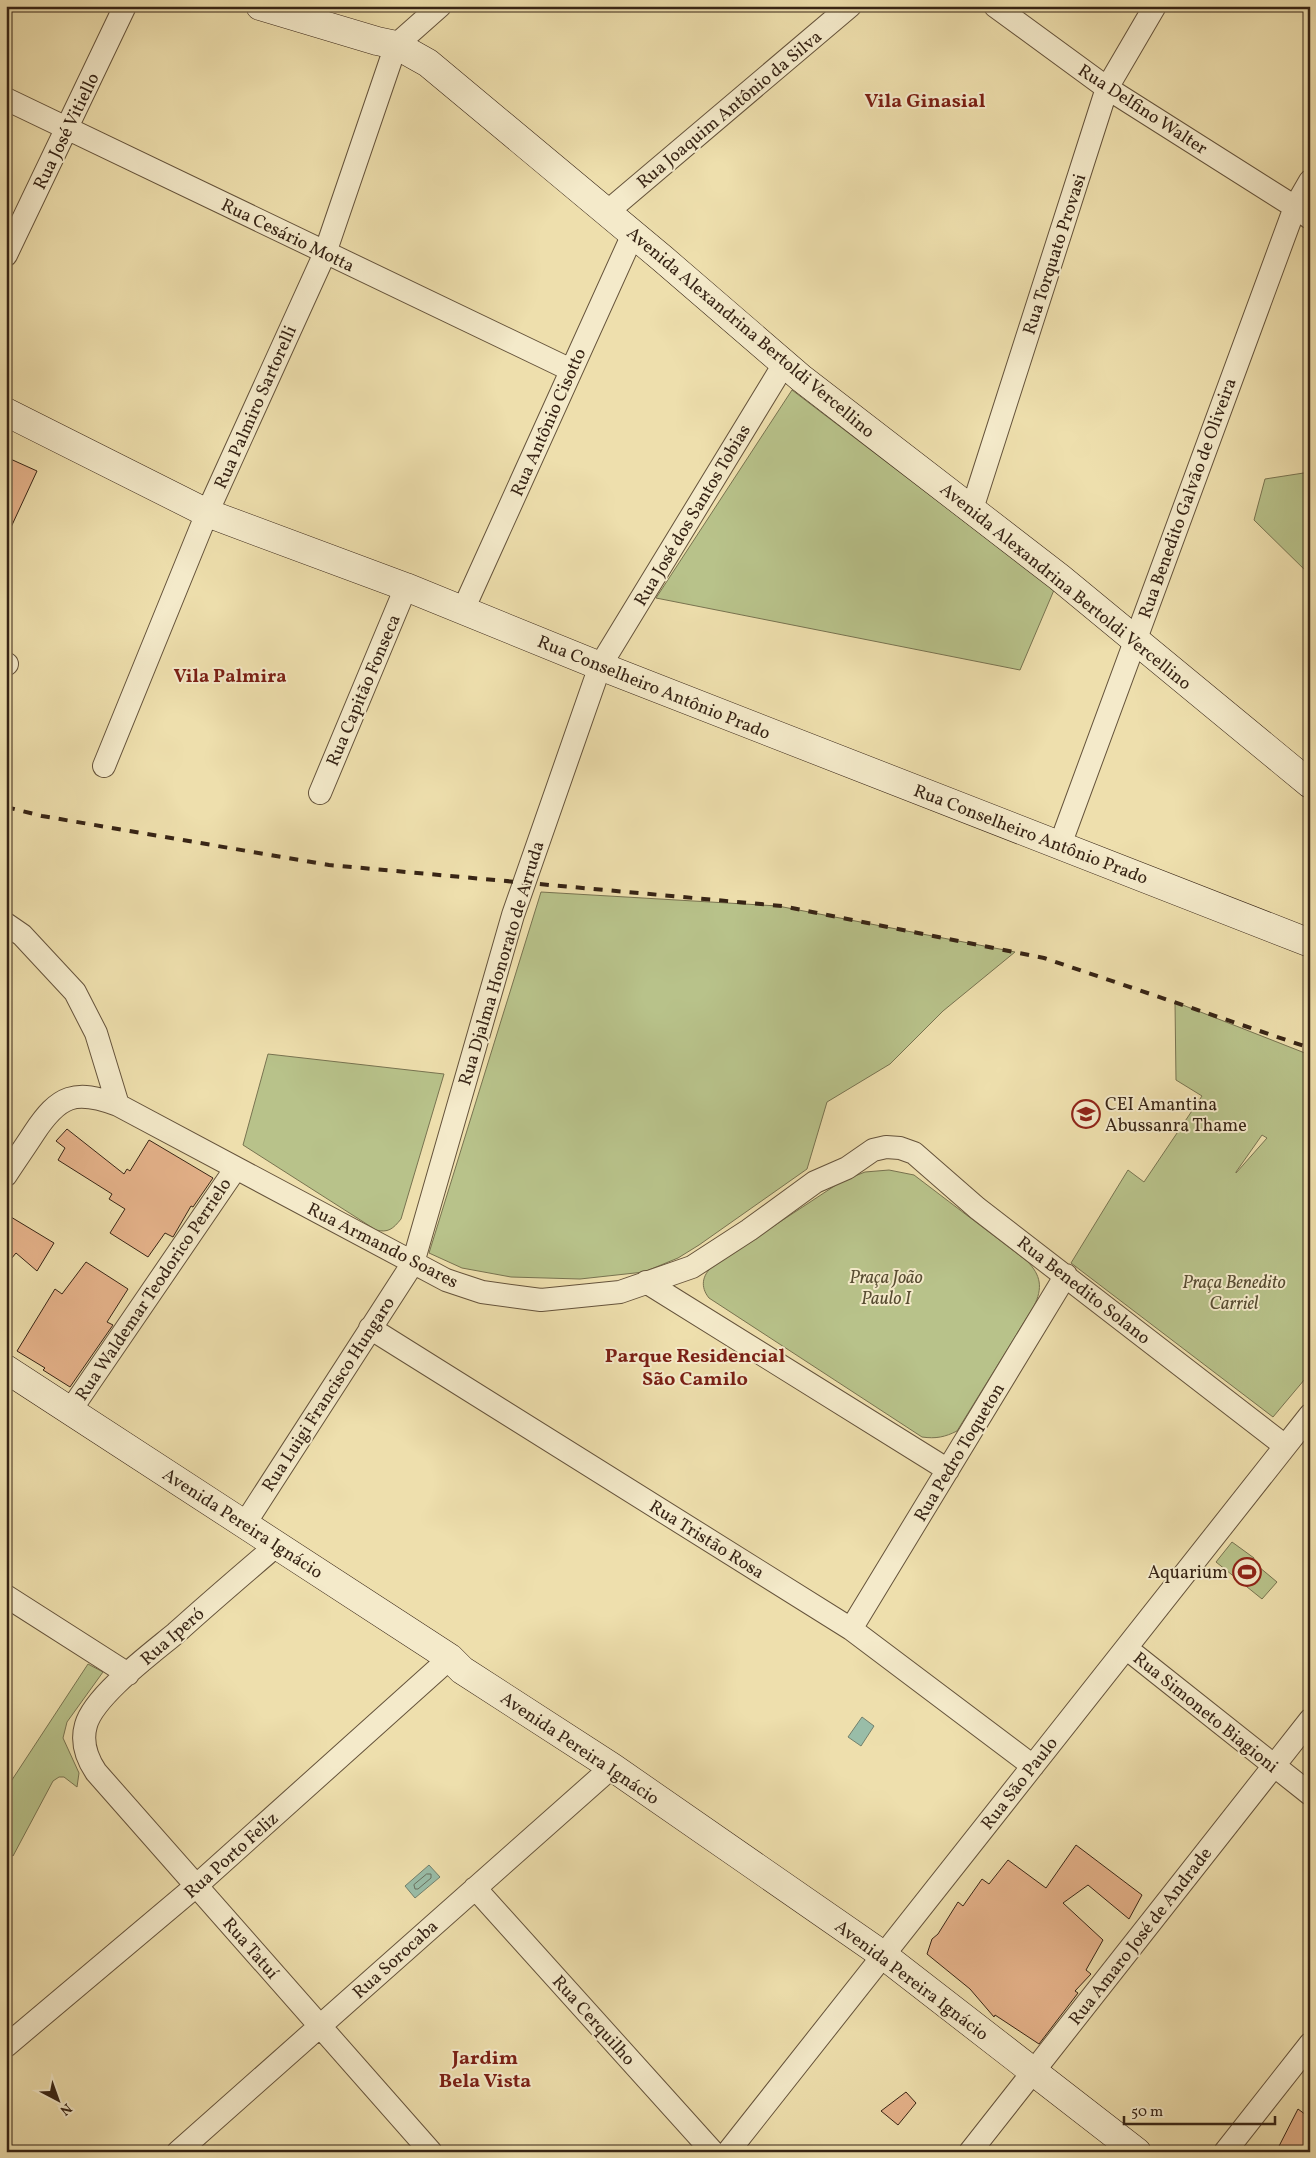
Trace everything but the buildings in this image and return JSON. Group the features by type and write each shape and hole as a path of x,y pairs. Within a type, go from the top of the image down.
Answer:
{"main road":[{"name":"Avenida Alexandrina Bertoldi Vercellino","path":"260,6 396,45 428,64 607,212 784,364 972,509 1310,784"},
{"name":"Rua Conselheiro Antônio Prado","path":"6,412 207,512 464,610 600,666 1310,943"},
{"name":"Avenida Pereira Ignácio","path":"6,1369 450,1658 462,1670 612,1767 883,1955 1137,2152"}],"street":[{"name":"Rua José Vitiello","path":"6,255 125,6"},
{"path":"396,45 440,6"},
{"name":"Rua Joaquim Antônio da Silva","path":"607,212 850,6"},
{"name":"Rua Delfino Walter","path":"995,6 1107,88 1302,212"},
{"name":"Rua Torquato Provasi","path":"972,509 1107,88 1155,6"},
{"name":"Rua Palmiro Sartorelli","path":"104,766 207,512 325,253 396,45"},
{"name":"Rua Cesário Motta","path":"6,98 571,370"},
{"name":"Rua Benedito Galvão de Oliveira","path":"1060,845 1134,639 1302,212 1310,181"},
{"name":"Rua Antônio Cisotto","path":"464,610 633,234"},
{"name":"Rua José dos Santos Tobias","path":"600,666 784,364"},
{"name":"Rua Capitão Fonseca","path":"320,793 406,588"},
{"name":"Rua Djalma Honorato de Arruda","path":"412,1263 513,915 600,666"},
{"path":"6,924 22,935 75,992 96,1033 118,1105"},
{"name":"Rua Armando Soares","path":"6,1175 38,1126 54,1106 66,1099 82,1096 99,1098 118,1105 446,1280 482,1292 542,1300 618,1293 692,1267 749,1230 815,1182 847,1168 867,1154 879,1149"},
{"name":"Rua Benedito Solano","path":"879,1149 892,1147 914,1153 977,1208 1285,1446"},
{"name":"Rua Waldemar Teodorico Perrielo","path":"70,1411 236,1168"},
{"name":"Rua Luigi Francisco Hungaro","path":"244,1525 412,1263"},
{"name":"Rua Pedro Toqueton","path":"851,1629 1066,1275"},
{"path":"646,1282 948,1470"},
{"name":"Rua Tristão Rosa","path":"370,1328 851,1629 1033,1766"},
{"name":"Rua São Paulo","path":"728,2152 1310,1414"},
{"name":"Rua Iperó","path":"84,1737 91,1712 128,1674 277,1545"},
{"path":"6,1596 128,1674"},
{"name":"Rua Simoneto Biagioni","path":"1126,1648 1310,1794"},
{"name":"Rua Porto Feliz","path":"6,2046 196,1886 450,1658"},
{"name":"Rua Amaro José de Andrade","path":"970,2152 1310,1720"},
{"name":"Rua Tatuí","path":"84,1737 84,1749 96,1772 432,2152"},
{"name":"Rua Sorocaba","path":"178,2152 612,1767"},
{"name":"Rua Cerquilho","path":"475,1888 712,2152"},
{"path":"1225,2152 1310,2044"}],"green space":[{"path":"792,390 1054,590 1020,670 656,598"},
{"path":"1310,472 1310,575 1254,520 1265,479"},
{"path":"541,892 778,906 1015,952 943,1011 890,1064 827,1102 807,1169 699,1245 678,1258 644,1272 580,1279 511,1277 462,1268 429,1253"},
{"name":"Praça Benedito Carriel","path":"1175,1002 1310,1055 1310,1373 1273,1417 1071,1263 1128,1170 1144,1182 1202,1096 1176,1080","holes":["1262,1135 1267,1138 1236,1173"]},
{"path":"268,1054 444,1074 401,1219 393,1228 384,1231 376,1230 243,1145"},
{"name":"Praça João Paulo I","path":"889,1170 914,1175 1027,1261 1035,1271 1039,1282 1039,1293 1034,1306 957,1431 940,1437 922,1437 709,1298 703,1285 706,1273 713,1266 842,1181 865,1172"},
{"name":"Aquarium","path":"1232,1542 1254,1558 1253,1562 1277,1582 1262,1599 1216,1562"},
{"path":"88,1664 103,1672 67,1722 63,1738 79,1773 77,1787 64,1777 59,1777 53,1781 13,1856 6,1852 6,1789"}],"water":[{"path":"862,1717 874,1726 861,1746 848,1737"},
{"path":"429,1865 440,1877 415,1898 405,1886"}],"railway":[{"path":"6,807 42,816 329,865 782,906 1044,958 1310,1048"}],"place":[{"name":"CEI Amantina Abussanra Thame","path":"1086,1114"},
{"name":"Aquarium","path":"1247,1572"}],"district":[{"name":"Vila Ginasial","path":"925,100"},
{"name":"Vila Palmira","path":"230,675"},
{"name":"Parque Residencial São Camilo","path":"695,1366"},
{"name":"Jardim Bela Vista","path":"485,2068"}]}
